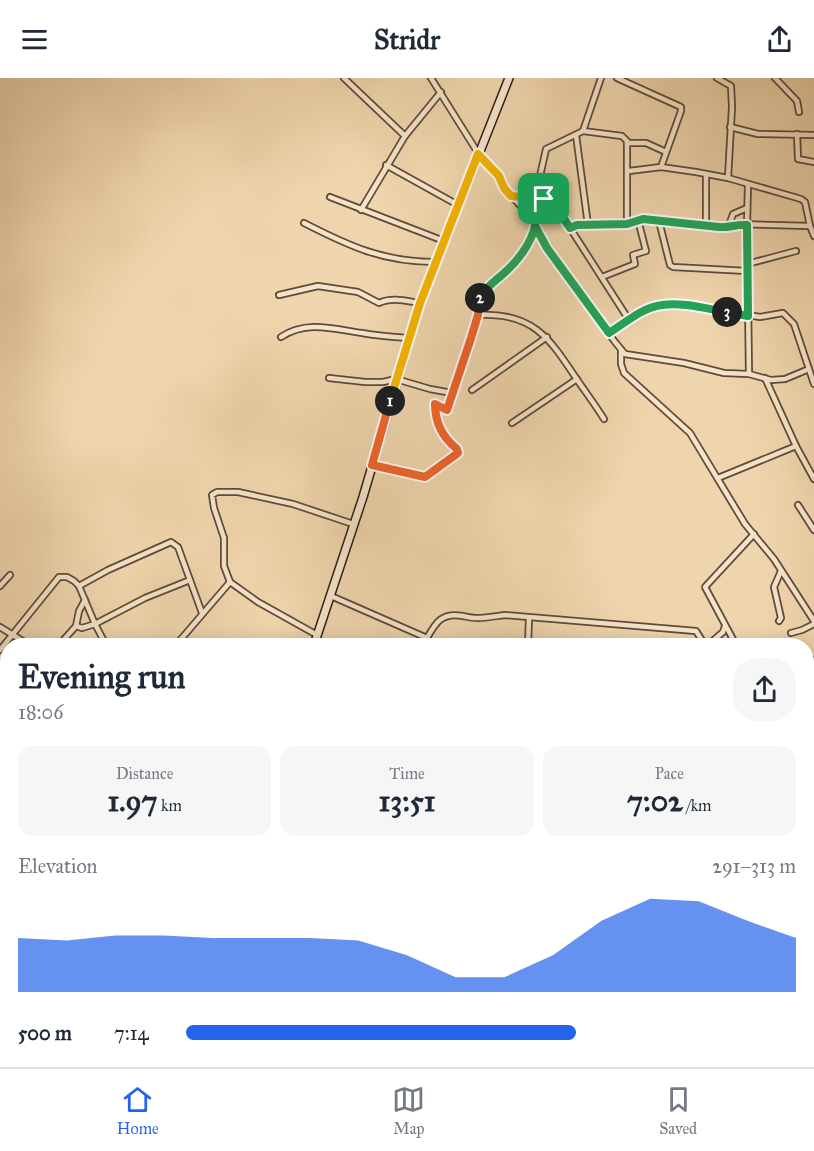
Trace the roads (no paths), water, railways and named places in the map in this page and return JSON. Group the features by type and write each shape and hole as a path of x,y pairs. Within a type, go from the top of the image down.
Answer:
{"street":[{"path":"344,78 405,136"},
{"path":"431,78 478,153 499,176 504,188 528,214 547,248 621,350 630,356 778,380 809,369"},
{"path":"353,524 282,502 238,492 217,492 212,495 224,538 224,566 230,582 258,602 318,636 372,465 420,303 509,78"},
{"path":"583,131 601,78"},
{"path":"617,78 634,81 681,106 661,167"},
{"path":"717,78 731,86 728,178"},
{"path":"775,78 797,101 799,112"},
{"path":"361,210 405,136 441,92"},
{"path":"730,128 758,134 814,135"},
{"path":"544,199 540,176 545,152 549,148 583,131 622,136 627,142 627,224"},
{"path":"797,134 798,159 814,162"},
{"path":"576,135 588,225"},
{"path":"627,142 646,143 666,152"},
{"path":"386,165 458,205"},
{"path":"628,171 661,167 706,174 804,200 814,236"},
{"path":"706,174 706,226"},
{"path":"748,184 749,374"},
{"path":"511,196 544,199 557,208 629,320"},
{"path":"330,197 444,241"},
{"path":"728,228 733,214 747,208"},
{"path":"570,228 627,224 639,220 728,228 736,224 810,226"},
{"path":"602,277 635,264 633,255 646,251 639,220"},
{"path":"659,221 670,265 673,267 747,272"},
{"path":"304,223 345,244 369,252 398,260 436,262"},
{"path":"372,465 425,477 458,453 435,418 435,404 447,410 478,315 478,300 485,288 505,272 526,248 535,226"},
{"path":"747,264 796,251"},
{"path":"279,295 318,286 358,292 379,303 386,299 393,299 420,303"},
{"path":"609,333 641,312 664,304 700,307 760,317 783,313 794,324 814,384"},
{"path":"478,315 498,314 527,322 547,337 604,419"},
{"path":"281,337 295,329 325,327 409,338"},
{"path":"472,390 547,337"},
{"path":"621,350 621,364 624,373 690,433 754,534 814,622 802,630 791,633"},
{"path":"329,378 365,382 396,379 452,393"},
{"path":"765,378 814,479"},
{"path":"512,423 577,379"},
{"path":"718,478 796,446"},
{"path":"798,506 814,530"},
{"path":"732,638 705,587 754,534"},
{"path":"79,586 108,570 171,542 178,547 202,613"},
{"path":"779,621 781,618 774,587 781,571"},
{"path":"0,586 10,574"},
{"path":"10,638 59,577 67,577 79,586 102,638"},
{"path":"76,626 82,628 95,624 145,598 190,580"},
{"path":"182,638 230,582"},
{"path":"331,596 428,638 438,620 454,615 471,618 505,615 696,631 701,638"},
{"path":"65,638 76,626 79,611 85,600"},
{"path":"528,638 529,618"},
{"path":"715,638 723,632 725,626"},
{"path":"0,627 18,638"}]}
